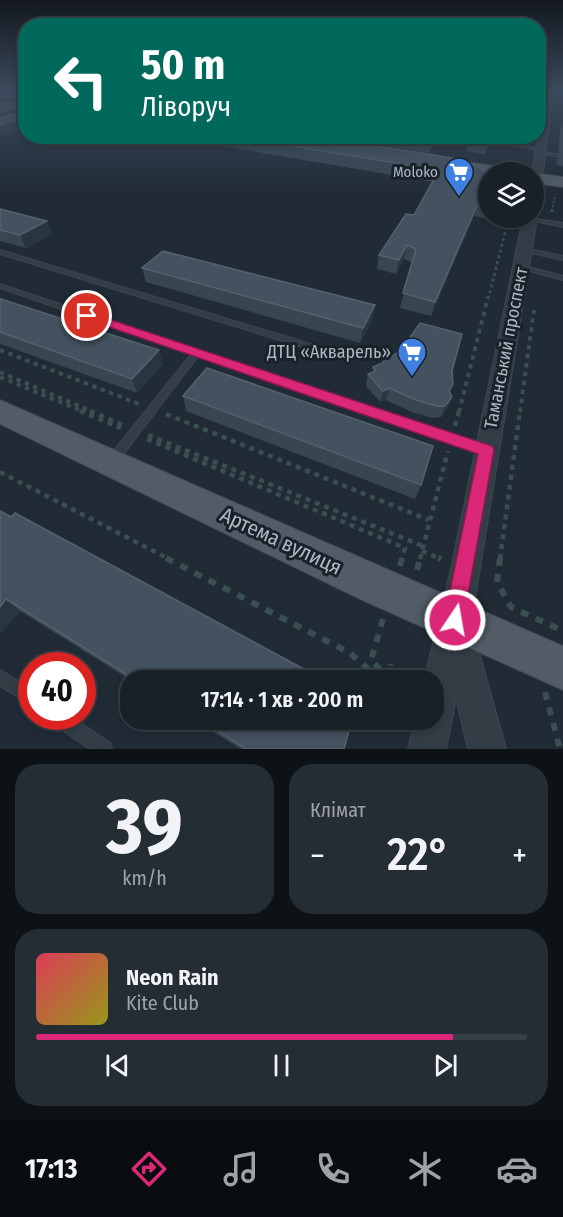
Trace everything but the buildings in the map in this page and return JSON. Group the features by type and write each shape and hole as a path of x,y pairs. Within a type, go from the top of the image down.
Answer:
{"main road":[{"path":"431,161 478,168"},
{"path":"544,179 561,182"},
{"name":"Артема вулиця","path":"0,411 111,462 404,581 455,620 563,668"}],"street":[{"name":"Таманський проспект","path":"539,162 541,144"},
{"name":"Таманський проспект","path":"444,670 486,450 528,263 529,228"},
{"name":"Таманський проспект","path":"455,620 487,749"},
{"name":"Таманський проспект","path":"427,749 431,730"}],"lane":[{"path":"499,144 563,156"},
{"path":"544,219 563,225"},
{"path":"0,252 344,357"},
{"path":"528,263 563,258"},
{"path":"528,263 563,278"},
{"path":"0,286 486,450"},
{"path":"111,462 197,352"},
{"path":"0,676 18,689"},
{"path":"77,730 104,749"}],"path":[{"path":"544,200 561,182"},
{"path":"378,670 370,660 404,581 422,548 452,438 525,228"},
{"path":"528,263 495,581 511,607 563,631"},
{"path":"0,350 429,520"},
{"path":"0,372 405,548 404,581"},
{"path":"0,377 422,548 441,559"},
{"path":"0,472 350,653 373,670"},
{"path":"390,670 391,664"}],"place":[{"name":"Moloko","path":"459,198"},
{"name":"ДТЦ «Акварель»","path":"412,378"}],"route":[{"path":"87,316 486,450 455,620"}]}
